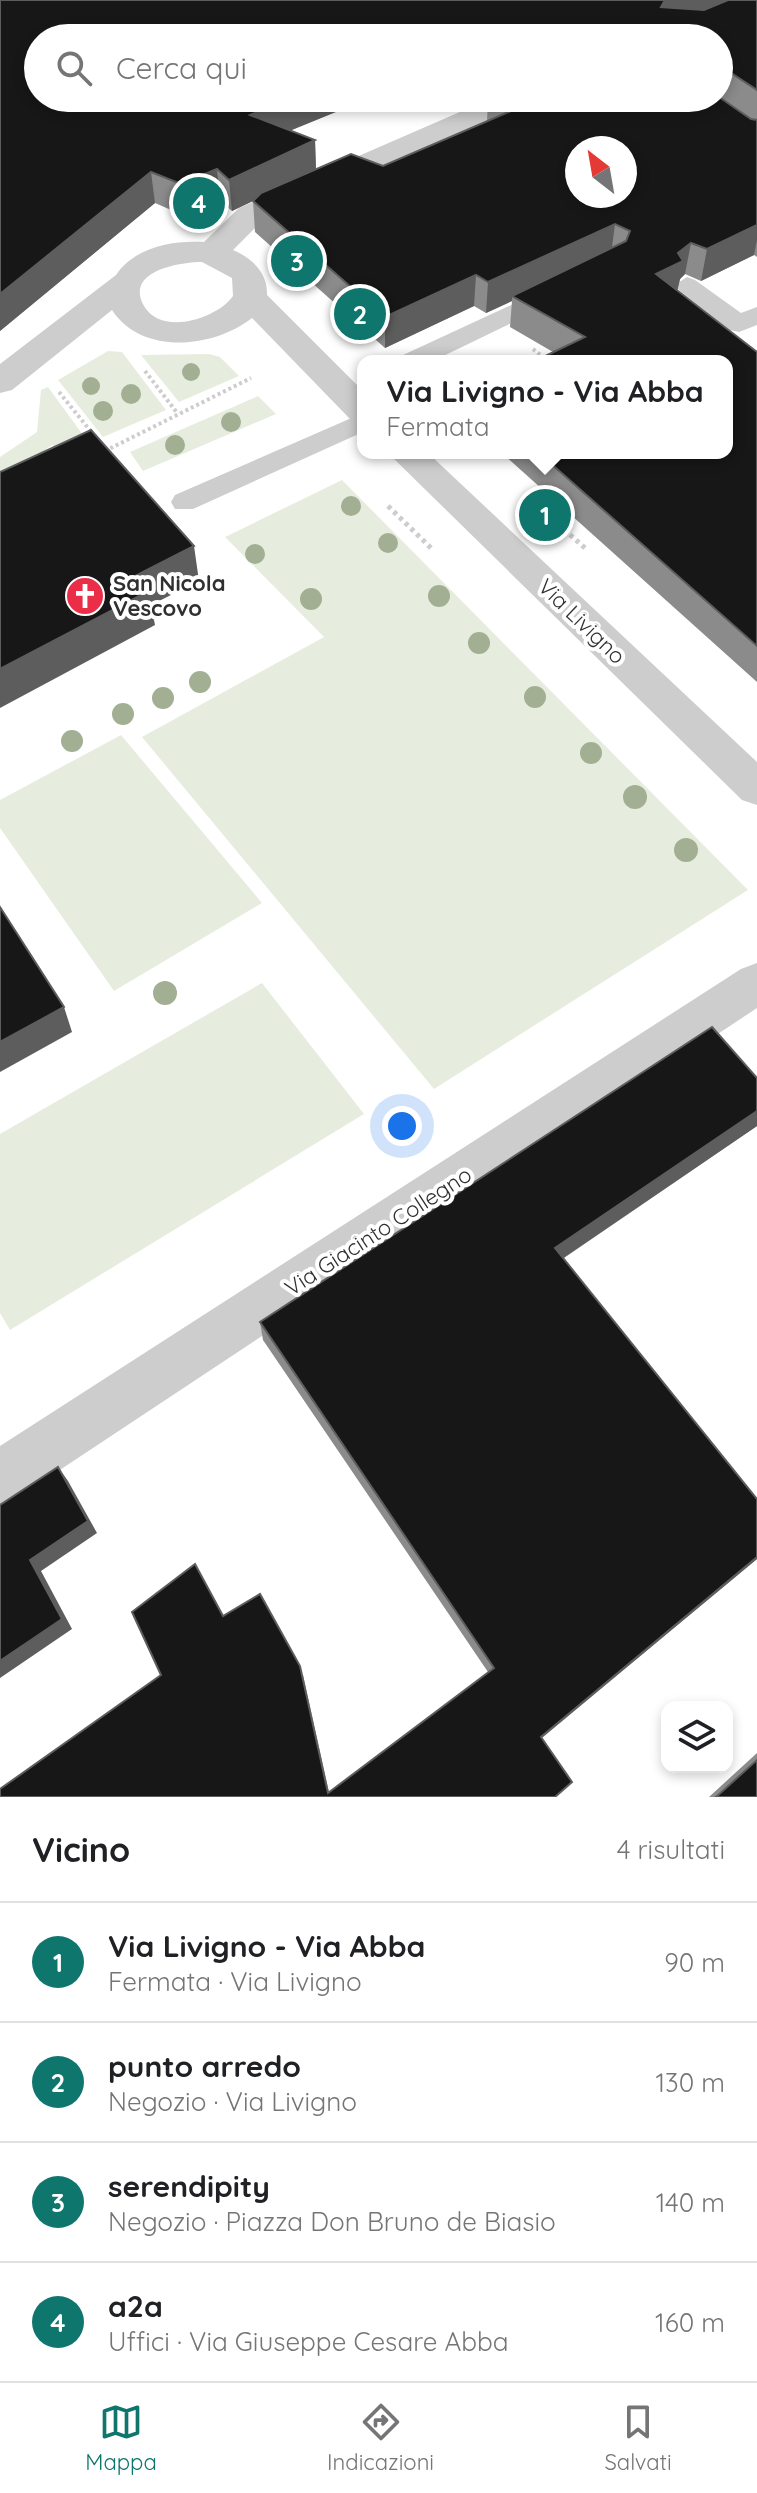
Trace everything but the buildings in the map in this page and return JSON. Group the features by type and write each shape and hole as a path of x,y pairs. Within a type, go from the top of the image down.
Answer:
{"street":[{"path":"211,254 250,215 485,112"},
{"path":"0,382 54,343 127,282 138,269 163,256 211,254 244,271 251,282 250,297 241,312 222,324 195,332 171,332 137,319 124,302 127,282"},
{"path":"250,297 302,354 357,397"},
{"path":"54,343 137,319"},
{"path":"222,324 302,354"},
{"name":"Via Livigno","path":"412,459 757,788"},
{"name":"Via Giacinto Collegno","path":"0,1478 757,983"}],"lane":[{"path":"687,285 739,324 757,315"},
{"path":"425,355 570,286"},
{"path":"184,502 357,425"}],"path":[{"path":"527,344 541,355"},
{"path":"145,370 178,414"},
{"path":"93,456 251,378"},
{"path":"58,391 106,450"},
{"path":"532,501 585,548"},
{"path":"388,506 431,548"}],"green space":[{"path":"108,351 122,352 166,410 103,437 58,380"},
{"path":"209,354 220,357 239,376 179,402 141,355"},
{"path":"48,387 89,443 69,454 52,445 0,484 0,457 37,432 41,390"},
{"path":"258,396 276,414 143,471 130,452"},
{"path":"342,480 748,890 434,1089 142,737 324,637 225,537"},
{"path":"121,735 262,903 114,991 0,828 0,800"},
{"path":"262,983 364,1114 10,1330 0,1313 0,1134"}],"place":[{"name":"a2a","path":"199,203"},
{"name":"serendipity","path":"297,261"},
{"name":"punto arredo","path":"360,314"},
{"name":"Via Livigno - Via Abba","path":"545,515"},
{"name":"San Nicola Vescovo","path":"85,596"}]}
